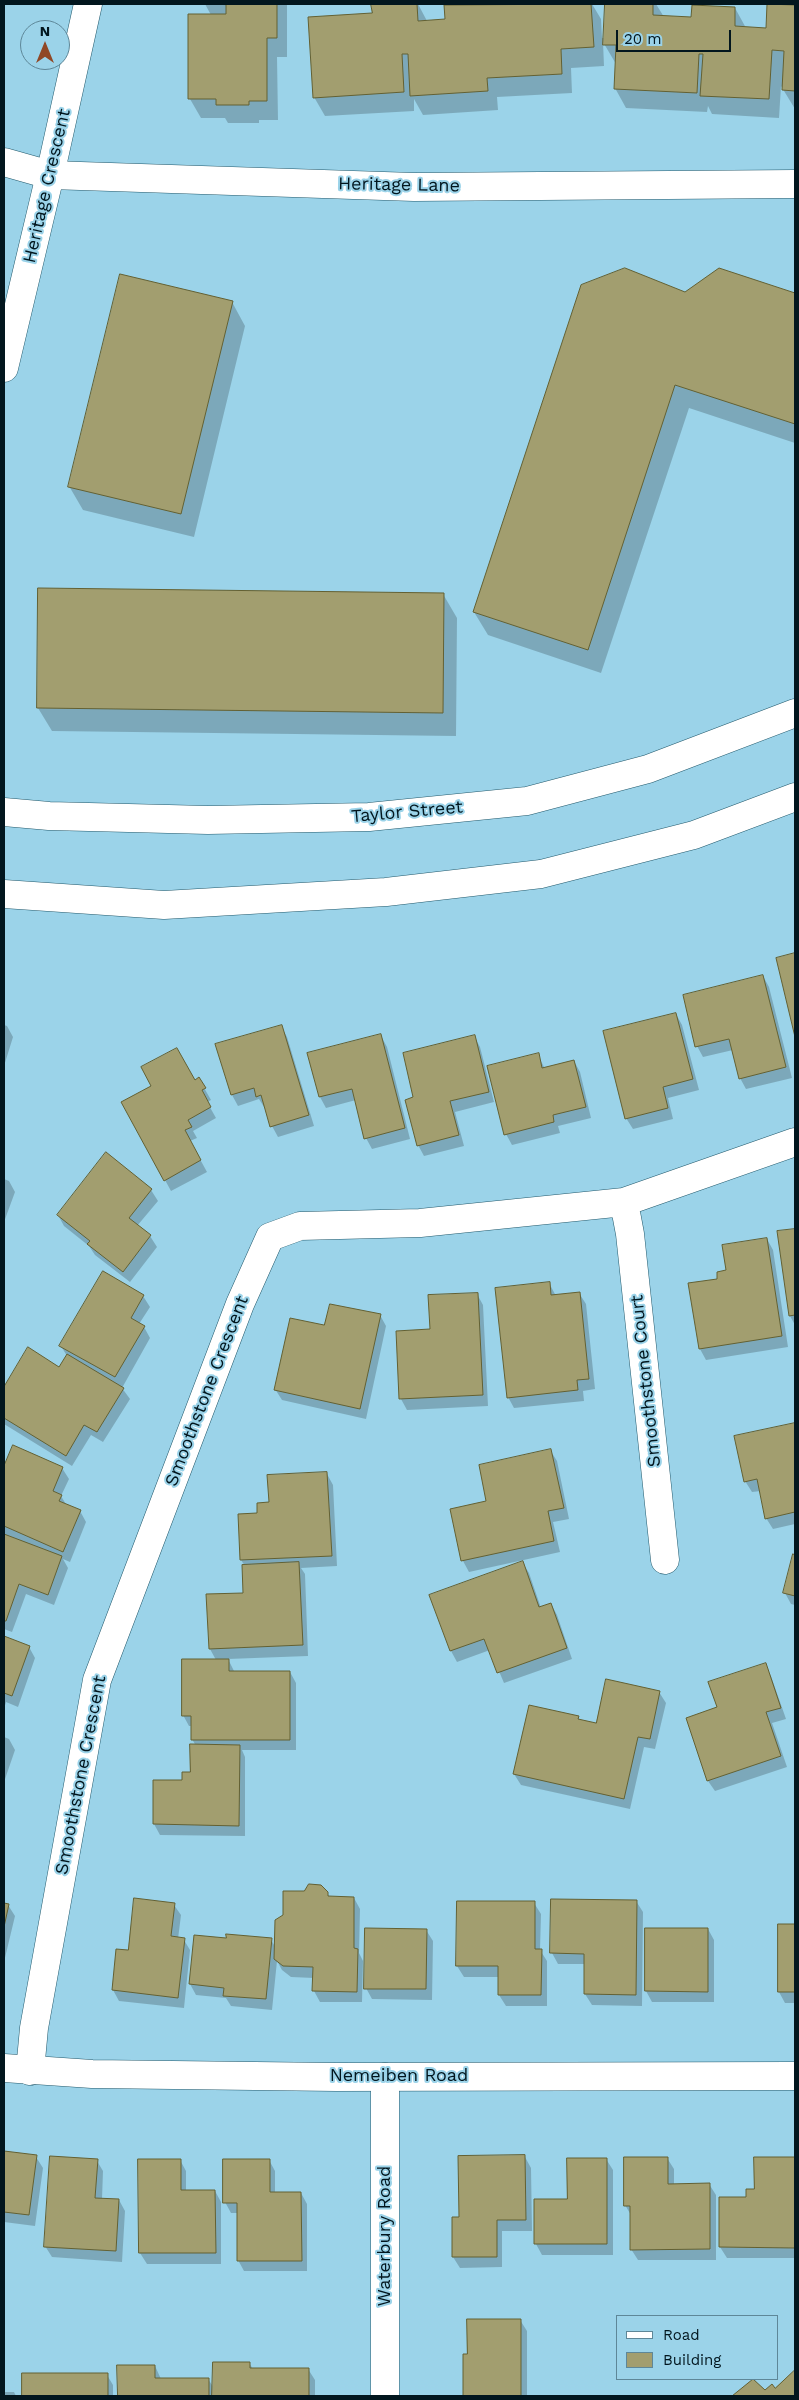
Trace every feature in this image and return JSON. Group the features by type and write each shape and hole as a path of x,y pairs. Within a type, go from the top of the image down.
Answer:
{"street":[{"name":"Heritage Crescent","path":"4,368 88,4"},
{"name":"Heritage Lane","path":"4,162 50,175 414,187 795,184"},
{"name":"Taylor Street","path":"4,812 49,816 208,820 369,817 527,801 648,769 795,713"},
{"path":"4,894 164,905 386,892 540,874 694,835 795,797"},
{"name":"Smoothstone Crescent","path":"17,2069 34,2028 97,1680 240,1304 270,1237 300,1226 420,1223 624,1202 795,1142"},
{"name":"Smoothstone Court","path":"624,1202 630,1234 665,1560"},
{"name":"Nemeiben Road","path":"17,2069 92,2074 795,2076"},
{"name":"Waterbury Road","path":"385,2076 385,2396"}],"building":[{"path":"204,4 277,4 277,38 267,38 267,101 249,101 249,105 216,105 216,99 188,99 188,14 226,14 226,5"},
{"path":"371,4 417,4 418,21 445,19 444,5 591,4 594,47 561,49 562,74 487,78 488,91 410,96 408,54 402,54 404,92 313,98 308,17 372,13"},
{"path":"605,4 653,4 653,15 691,17 692,5 735,7 735,26 766,28 767,4 795,5 795,91 782,90 784,51 772,50 769,99 700,96 703,54 699,54 697,93 614,89 616,45 603,45"},
{"path":"625,268 685,292 719,268 795,293 795,424 675,385 588,650 473,612 581,285"},
{"path":"120,274 233,301 181,514 68,487"},
{"path":"38,588 444,593 443,713 37,708"},
{"path":"795,953 795,1037 776,958"},
{"path":"763,975 786,1067 739,1079 729,1039 695,1047 683,995"},
{"path":"676,1013 693,1079 663,1087 668,1108 625,1119 603,1031"},
{"path":"282,1025 309,1115 270,1127 261,1095 256,1097 254,1088 231,1095 215,1044"},
{"path":"381,1034 405,1128 364,1139 352,1089 319,1097 307,1053"},
{"path":"475,1035 489,1092 450,1101 459,1135 417,1146 405,1100 413,1097 403,1053"},
{"path":"177,1048 195,1080 199,1077 206,1088 202,1090 211,1107 188,1120 192,1127 185,1130 201,1160 164,1181 121,1102 151,1086 141,1067"},
{"path":"539,1053 542,1068 574,1060 586,1107 553,1115 554,1122 504,1135 487,1066"},
{"path":"106,1152 152,1189 129,1218 151,1235 123,1272 87,1244 90,1241 57,1215"},
{"path":"795,1229 795,1315 789,1316 777,1231"},
{"path":"767,1238 782,1336 699,1349 688,1283 717,1279 717,1272 726,1270 722,1245"},
{"path":"103,1271 144,1295 131,1318 145,1326 115,1377 59,1346"},
{"path":"550,1282 551,1295 580,1292 589,1379 577,1380 578,1390 507,1398 495,1288"},
{"path":"478,1293 483,1395 399,1399 396,1331 430,1329 428,1295"},
{"path":"330,1304 381,1314 360,1409 274,1390 290,1318 324,1325"},
{"path":"28,1347 59,1367 67,1354 124,1388 97,1432 84,1425 66,1456 4,1418 4,1387"},
{"path":"795,1423 795,1512 765,1519 757,1479 744,1482 734,1436"},
{"path":"13,1445 63,1467 53,1491 62,1495 59,1501 81,1510 63,1552 4,1526 4,1466"},
{"path":"551,1449 564,1508 548,1511 554,1541 461,1561 450,1509 486,1501 479,1465"},
{"path":"327,1472 332,1556 240,1560 238,1514 257,1513 257,1503 269,1502 267,1475"},
{"path":"4,1534 62,1556 48,1595 19,1584 6,1621 4,1621"},
{"path":"793,1554 795,1555 795,1596 783,1593"},
{"path":"523,1561 539,1607 551,1603 567,1648 497,1673 484,1639 450,1651 429,1595"},
{"path":"299,1562 303,1645 209,1649 206,1594 243,1593 242,1565"},
{"path":"4,1636 30,1646 12,1696 4,1693"},
{"path":"182,1659 229,1659 229,1671 290,1671 290,1740 191,1740 191,1716 182,1716"},
{"path":"766,1663 781,1708 766,1712 781,1756 707,1781 686,1718 717,1707 708,1682"},
{"path":"606,1679 660,1691 650,1739 638,1737 624,1799 513,1774 529,1705 579,1716 578,1719 596,1723"},
{"path":"190,1744 240,1745 239,1826 153,1824 153,1780 182,1780 182,1772 190,1772"},
{"path":"309,1884 321,1885 328,1892 328,1896 354,1897 354,1948 358,1949 357,1992 312,1991 313,1967 283,1966 274,1959 275,1920 283,1915 283,1891 304,1891"},
{"path":"134,1898 175,1903 171,1936 185,1938 178,1998 112,1990 116,1949 128,1950"},
{"path":"551,1899 637,1900 636,1995 584,1994 584,1954 550,1953"},
{"path":"457,1901 535,1901 535,1949 542,1949 541,1995 498,1995 498,1966 456,1966"},
{"path":"4,1903 9,1904 4,1927"},
{"path":"778,1924 795,1924 795,1992 778,1992"},
{"path":"365,1928 427,1929 426,1989 364,1989"},
{"path":"645,1928 708,1928 708,1992 645,1991"},
{"path":"226,1934 272,1938 266,1999 223,1996 224,1988 189,1984 194,1935 226,1938"},
{"path":"4,2151 37,2155 29,2215 4,2212"},
{"path":"525,2155 526,2220 497,2220 497,2257 452,2257 452,2217 459,2217 458,2156"},
{"path":"50,2156 98,2159 95,2198 119,2199 116,2251 44,2247"},
{"path":"624,2157 668,2157 668,2184 710,2183 710,2249 630,2250 630,2206 624,2206"},
{"path":"754,2157 795,2157 795,2248 719,2247 719,2197 746,2197 746,2189 754,2189"},
{"path":"567,2158 607,2158 607,2244 534,2244 534,2199 567,2199"},
{"path":"138,2159 181,2159 181,2190 215,2190 216,2253 139,2253"},
{"path":"223,2159 270,2159 270,2192 301,2192 302,2261 237,2261 237,2203 223,2203"},
{"path":"467,2319 521,2319 521,2396 463,2396 463,2354 467,2354"},
{"path":"213,2362 250,2362 250,2368 309,2368 309,2396 212,2396"},
{"path":"117,2365 155,2365 155,2378 209,2378 209,2396 118,2396"},
{"path":"795,2370 795,2396 732,2396 752,2380 765,2390 772,2384 775,2388"},
{"path":"22,2373 108,2373 108,2396 22,2396"}]}
